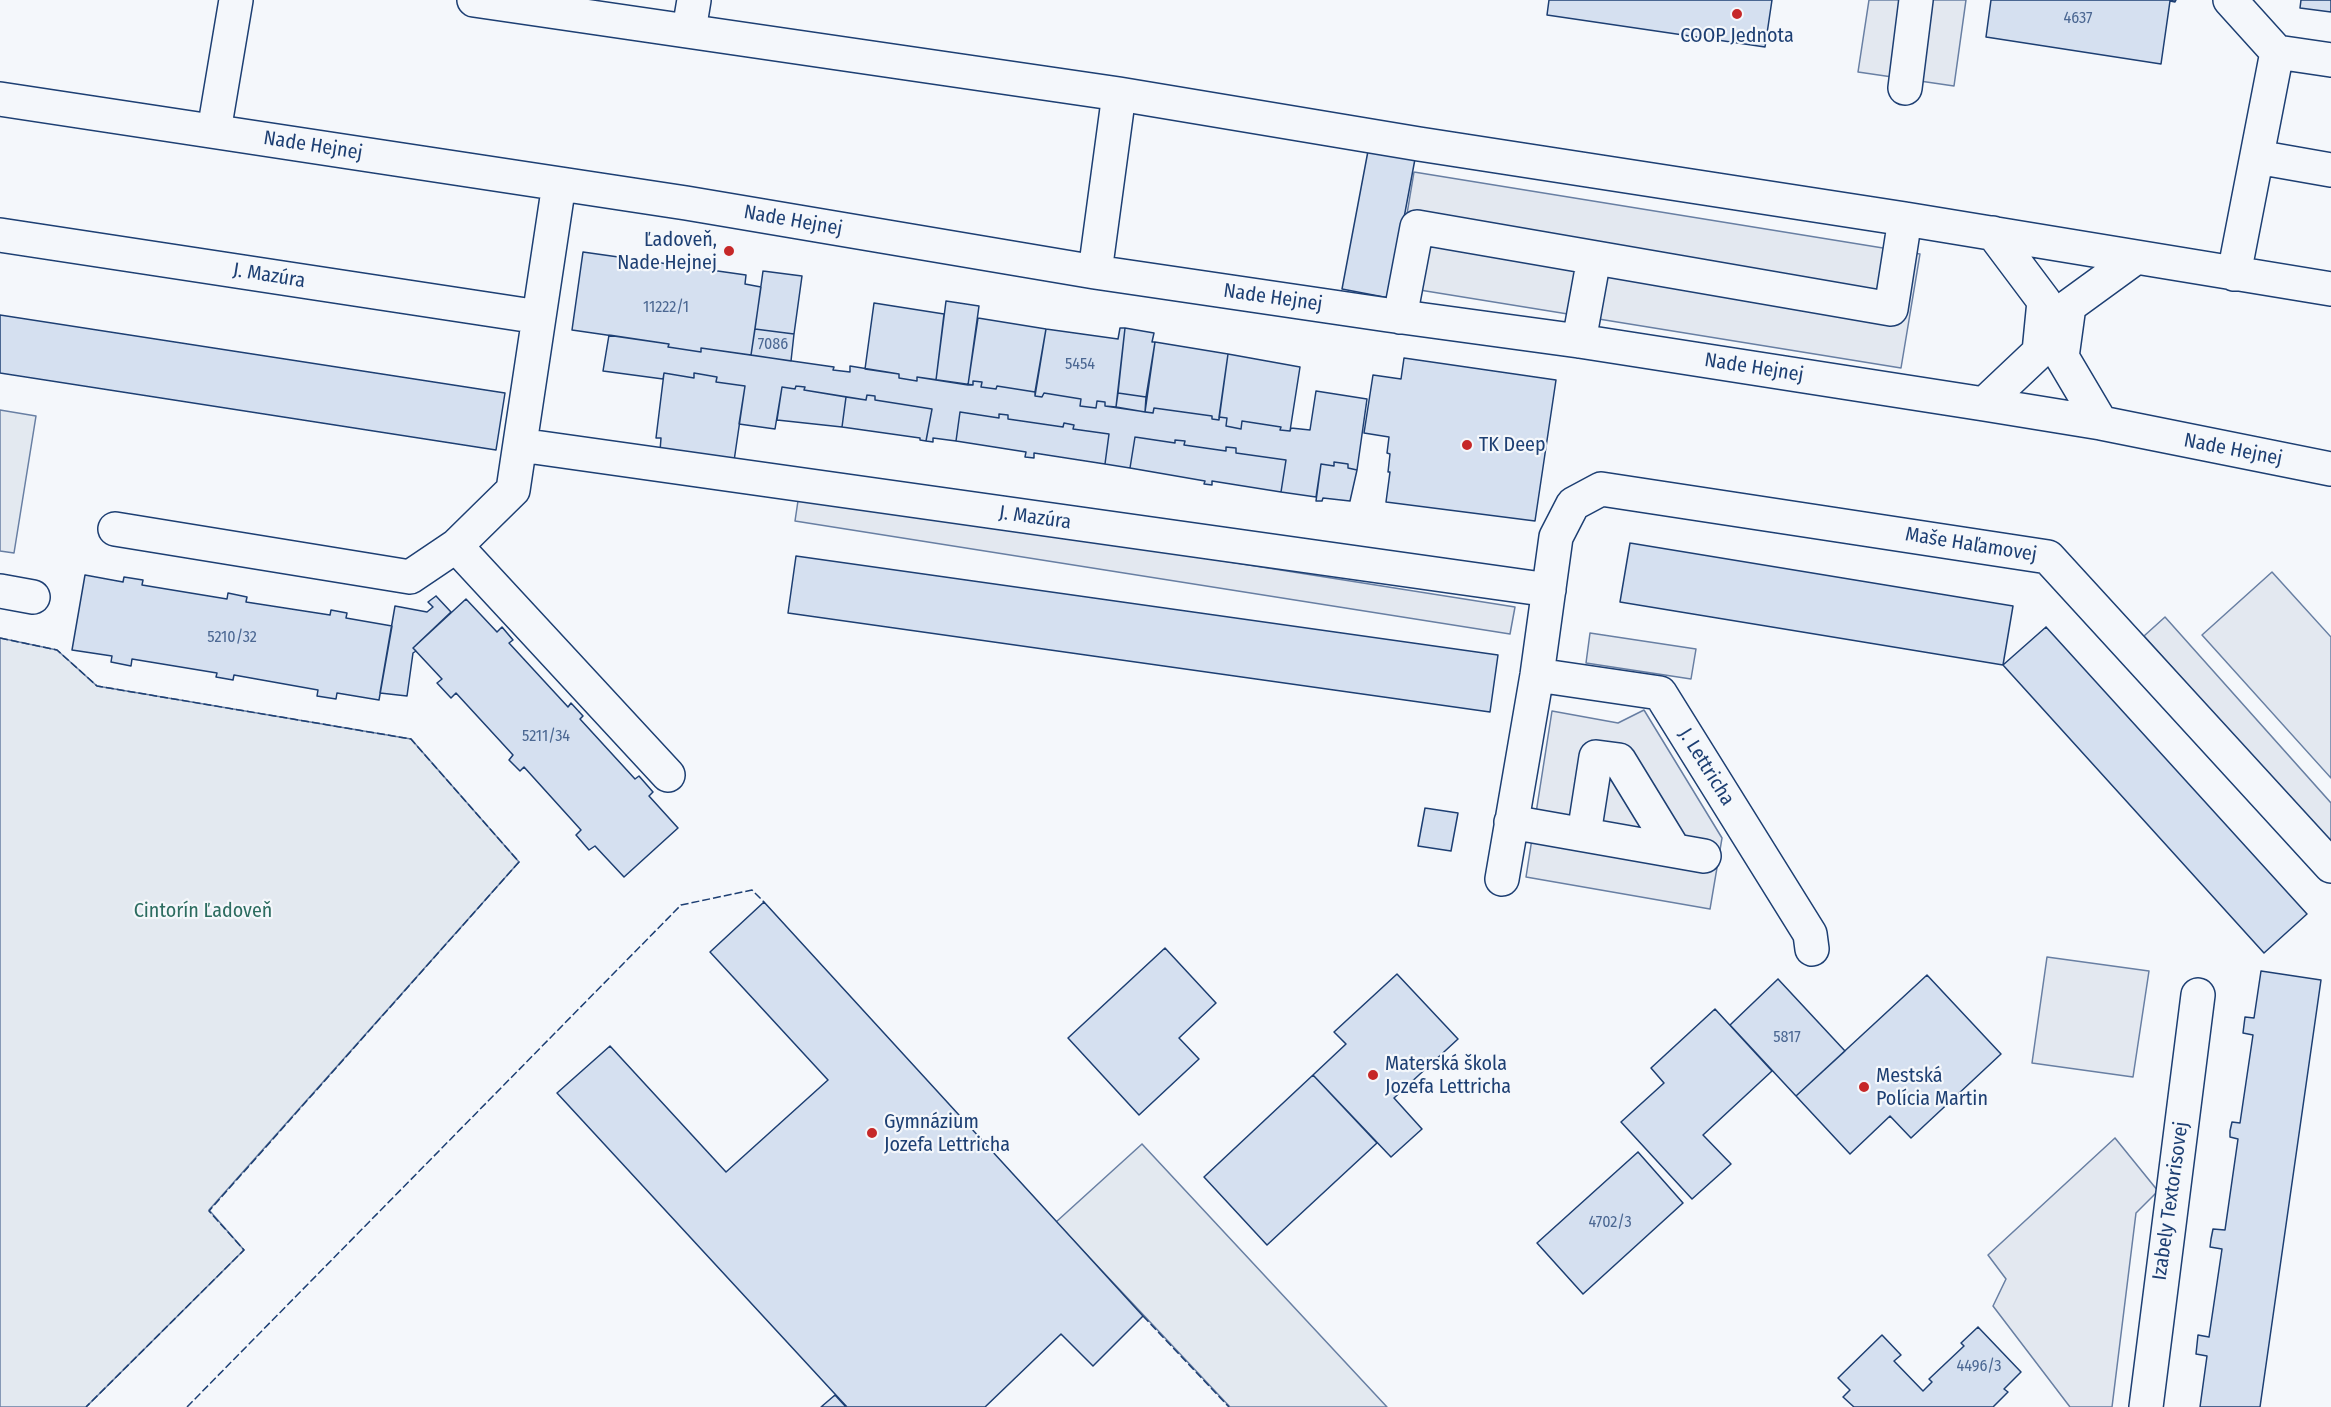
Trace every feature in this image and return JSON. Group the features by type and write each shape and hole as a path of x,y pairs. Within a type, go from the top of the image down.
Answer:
{"street":[{"path":"214,131 236,0"},
{"path":"474,0 692,15 1119,94 2331,289"},
{"path":"1905,88 1916,0"},
{"path":"2230,0 2277,52 2331,60"},
{"path":"2234,274 2277,52"},
{"path":"1095,272 1119,94"},
{"name":"Nade Hejnej","path":"0,99 686,202 1095,272 1579,341 1984,404 2100,423 2331,469"},
{"path":"2257,158 2331,170"},
{"path":"115,529 410,577 456,546 513,490 560,184"},
{"path":"1400,317 1417,227 1891,309 1905,219"},
{"path":"1984,404 2039,352 2044,301 1993,233"},
{"name":"J. Mazúra","path":"0,235 539,317"},
{"path":"1579,341 1594,258"},
{"path":"2100,423 2062,357 2069,306 2134,258"},
{"name":"J. Mazúra","path":"520,445 1549,590"},
{"name":"Maše Haľamovej","path":"1549,590 1556,537 1573,504 1601,489 2048,557 2331,866"},
{"path":"456,546 668,775"},
{"path":"1502,879 1549,590"},
{"path":"0,591 33,597"},
{"name":"J. Lettricha","path":"1537,675 1660,693 1810,934 1812,949"},
{"path":"1511,822 1689,853 1619,760 1596,757 1584,834"},
{"name":"Izabely Textorisovej","path":"2146,1407 2198,995"}],"green space":[{"path":"0,410 36,416 14,553 0,551"},
{"name":"Cintorín Ľadoveň","path":"0,638 57,650 97,686 411,739 519,862 209,1210 244,1250 86,1407 0,1407"},
{"path":"1142,1144 1387,1407 1230,1407 1056,1222"}],"shaded area":[{"path":"1869,0 1966,0 1954,86 1858,72"},
{"path":"1414,172 1920,254 1901,368 1395,286"},
{"path":"799,494 1515,607 1510,634 795,521"},
{"path":"2272,572 2331,637 2331,778 2202,635"},
{"path":"2165,617 2331,803 2331,844 2144,636"},
{"path":"1590,633 1696,649 1691,679 1586,663"},
{"path":"1644,710 1722,838 1710,909 1526,877 1552,711 1618,723"},
{"path":"2047,957 2149,971 2133,1077 2032,1063"},
{"path":"2115,1138 2158,1191 2136,1213 2112,1407 2070,1407 1993,1306 2006,1279 1988,1255"}],"building":[{"path":"1549,0 1772,0 1765,47 1547,15"},
{"path":"1991,0 2176,0 2175,2 2170,1 2161,64 1986,37"},
{"path":"2301,0 2331,0 2331,12 2300,8"},
{"path":"1368,151 1415,159 1389,298 1342,289"},
{"path":"583,252 746,275 745,284 761,287 751,355 701,348 701,352 668,347 669,344 572,330"},
{"path":"763,271 802,276 794,334 755,329"},
{"path":"946,301 979,306 968,385 936,380"},
{"path":"874,303 944,314 936,380 917,377 917,381 899,378 899,374 865,369"},
{"path":"0,315 505,393 496,450 0,373"},
{"path":"978,318 1046,329 1035,392 997,386 996,389 981,387 982,382 973,381 973,385 968,385"},
{"path":"1120,328 1125,328 1116,407 1105,406 1105,402 1097,401 1096,408 1080,406 1081,399 1044,393 1042,397 1035,396 1046,329 1118,339"},
{"path":"1125,328 1154,333 1152,342 1155,342 1146,397 1118,393"},
{"path":"755,329 794,334 791,361 751,355"},
{"path":"609,335 669,344 668,347 701,352 701,348 834,367 833,370 850,372 850,366 899,374 899,378 917,381 917,377 973,385 973,381 982,382 981,387 996,389 997,386 1035,392 1035,396 1042,397 1044,393 1081,399 1080,406 1096,408 1097,401 1105,402 1105,406 1153,413 1154,408 1212,416 1212,419 1219,420 1219,417 1227,418 1226,426 1241,429 1242,421 1281,427 1280,430 1290,431 1291,428 1310,430 1316,391 1367,399 1357,470 1348,468 1348,464 1334,462 1334,466 1321,464 1316,497 1281,492 1286,460 1236,453 1236,448 1226,447 1226,451 1184,445 1185,441 1175,440 1175,443 1135,437 1130,468 1105,464 1109,434 1073,429 1074,425 1064,423 1063,427 1008,419 1008,415 999,414 999,418 960,412 956,441 933,438 933,442 926,441 932,409 875,400 875,396 867,395 866,400 804,390 805,387 796,386 795,389 782,387 775,429 739,424 745,386 716,382 717,377 694,373 694,378 664,373 663,379 603,371"},
{"path":"1155,342 1228,354 1219,420 1212,419 1212,416 1154,408 1153,413 1145,412"},
{"path":"1228,354 1300,367 1290,431 1280,430 1281,427 1242,421 1241,429 1226,426 1227,418 1219,417"},
{"name":"TK Deep","path":"1404,358 1556,380 1535,521 1386,502 1390,472 1388,472 1390,454 1387,453 1389,437 1364,433 1373,375 1401,379"},
{"path":"664,373 694,378 694,373 717,377 716,382 745,386 734,461 660,451 661,438 656,438"},
{"path":"796,386 805,387 804,390 846,397 842,427 777,420 782,387 795,389"},
{"path":"1118,393 1146,397 1145,412 1116,407"},
{"path":"867,395 875,396 875,400 932,409 926,441 920,438 842,427 846,397 866,400"},
{"path":"960,412 999,418 999,414 1008,415 1008,419 1063,427 1064,423 1074,425 1073,429 1109,434 1105,464 1034,453 1034,458 1025,457 1026,452 956,441"},
{"path":"1135,437 1175,443 1175,440 1185,441 1184,445 1226,451 1226,447 1236,448 1236,453 1286,460 1281,492 1212,481 1212,485 1204,484 1205,481 1130,468"},
{"path":"1334,462 1348,464 1348,468 1357,470 1350,501 1323,498 1322,501 1316,501 1321,464 1334,466"},
{"path":"1630,543 2013,606 2003,665 1620,602"},
{"path":"796,556 1498,655 1490,712 788,613"},
{"path":"85,575 123,582 124,577 143,580 142,585 227,599 228,593 247,597 246,602 330,615 331,610 347,613 346,618 392,626 379,700 337,693 336,699 317,696 318,690 234,675 233,680 216,677 217,673 132,659 131,666 111,662 112,656 72,650"},
{"path":"436,596 451,612 413,648 416,651 413,653 407,696 380,693 395,606 427,612 433,607 428,602"},
{"path":"466,599 497,632 502,627 513,640 509,643 568,707 571,703 583,716 580,719 635,779 639,776 653,792 649,796 678,828 624,877 595,846 589,850 576,835 581,830 524,767 520,771 509,760 513,755 456,693 451,698 437,683 442,679 413,648"},
{"path":"2046,627 2307,914 2264,953 2003,665"},
{"path":"1425,808 1458,813 1451,851 1418,846"},
{"name":"Gymnázium Jozefa Lettricha","path":"764,902 1143,1316 1093,1366 1061,1334 985,1407 847,1407 557,1093 610,1046 726,1172 828,1080 710,952"},
{"path":"1165,948 1216,1003 1179,1038 1199,1059 1139,1115 1068,1038"},
{"path":"2261,971 2321,980 2260,1407 2200,1407 2207,1356 2196,1354 2198,1335 2209,1337 2222,1249 2210,1247 2211,1239 2213,1229 2225,1230 2238,1139 2230,1137 2230,1131 2232,1122 2240,1123 2253,1035 2243,1033 2245,1017 2254,1018"},
{"path":"1397,974 1458,1039 1394,1098 1422,1129 1391,1157 1313,1075 1346,1044 1334,1032"},
{"path":"1927,975 2001,1054 1911,1138 1890,1116 1850,1154 1796,1096"},
{"path":"1778,979 1845,1051 1796,1096 1730,1025"},
{"path":"1715,1009 1772,1071 1703,1135 1731,1164 1692,1199 1621,1122 1664,1083 1651,1068"},
{"path":"1313,1075 1377,1143 1267,1245 1204,1177"},
{"path":"1638,1152 1683,1203 1583,1294 1537,1243"},
{"path":"1978,1327 2021,1372 2004,1389 2008,1392 1993,1407 1854,1407 1843,1397 1850,1390 1838,1378 1882,1335 1901,1355 1894,1361 1923,1391 1932,1382 1929,1379 1964,1346 1961,1343"},
{"path":"835,1395 846,1407 821,1407"}],"fence":[{"path":"0,638 57,650 97,686 411,739 519,862 209,1211 244,1250 86,1407"},
{"path":"187,1407 681,905 752,890 764,902"},
{"path":"1143,1316 1229,1407"}],"place":[{"name":"COOP Jednota","path":"1737,14"},
{"name":"Ľadoveň, Nade Hejnej","path":"729,251"},
{"name":"TK Deep","path":"1467,445"},
{"name":"Materská škola Jozefa Lettricha","path":"1373,1075"},
{"name":"Mestská Polícia Martin","path":"1864,1087"},
{"name":"Gymnázium Jozefa Lettricha","path":"872,1133"}]}
